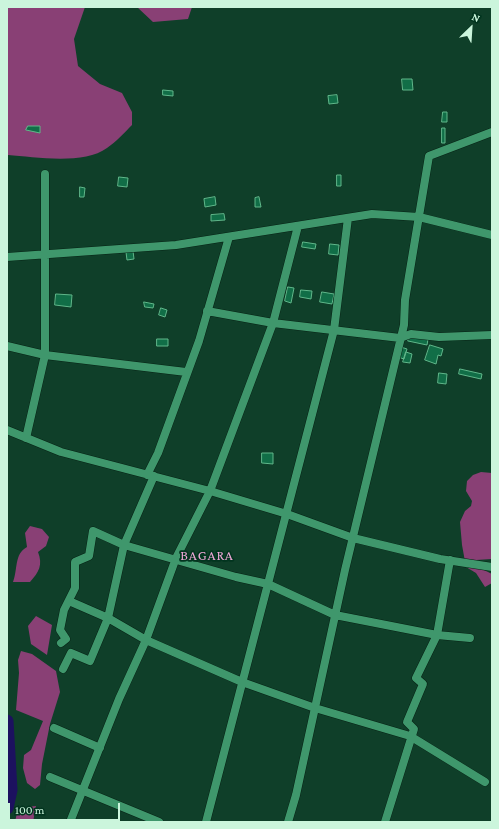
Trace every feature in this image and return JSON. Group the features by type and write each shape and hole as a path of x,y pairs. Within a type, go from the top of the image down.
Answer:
{"street":[{"path":"288,822 296,795 335,615 404,325 405,300 429,156 492,132"},
{"path":"26,438 45,355 45,174"},
{"path":"7,257 176,245 372,214 419,217 492,235"},
{"path":"206,822 334,330 348,218"},
{"path":"70,822 146,640 176,558 210,491 273,323 298,226"},
{"path":"63,669 71,653 90,661 108,618 124,545 151,476 207,311 229,237"},
{"path":"207,311 273,323 400,338 411,334 439,337 492,335"},
{"path":"7,346 45,355 186,372"},
{"path":"7,430 61,452 210,491 287,514 353,538 450,560 492,567"},
{"path":"61,643 66,639 60,630 64,610 75,588 75,562 89,556 93,531 124,545 176,558 236,577 268,584 335,615 437,635 470,638"},
{"path":"385,822 410,736 414,728 407,722 423,684 416,678 437,635 450,560"},
{"path":"69,601 108,618 146,640 242,682 315,708 410,736 485,782"},
{"path":"54,728 100,748"},
{"path":"50,777 159,822"}],"shaded area":[{"path":"7,7 85,7 74,39 78,66 100,84 122,93 132,112 132,125 110,146 86,157 59,159 8,155 7,157"},
{"path":"137,7 192,7 188,19 153,22"},
{"path":"481,472 492,473 492,559 476,560 482,569 492,574 492,583 485,587 476,573 466,567 460,522 465,511 471,506 472,501 466,491 467,481 473,475"},
{"path":"30,526 42,529 49,537 46,546 38,552 40,565 38,572 30,582 13,582 18,558 27,547 25,533"},
{"path":"36,616 52,625 47,655 31,644 28,626"},
{"path":"21,651 32,654 56,671 60,692 50,724 42,764 40,785 35,789 27,783 23,768 24,755 31,750 43,721 16,710 19,673 18,660"},
{"path":"36,806 33,822 15,822 18,808"}],"building":[{"path":"402,79 412,79 413,90 403,90"},
{"path":"163,90 173,91 173,96 163,95"},
{"path":"337,95 338,103 329,104 328,96"},
{"path":"443,112 447,112 447,122 442,122"},
{"path":"28,126 40,126 40,133 26,130"},
{"path":"442,128 445,128 445,143 442,143"},
{"path":"337,175 341,175 341,186 337,186"},
{"path":"119,177 128,178 127,187 118,186"},
{"path":"80,187 85,188 84,197 80,197"},
{"path":"215,197 216,205 205,207 204,199"},
{"path":"259,197 261,207 255,207 255,198"},
{"path":"224,214 225,220 211,221 211,215"},
{"path":"303,242 316,244 315,249 302,247"},
{"path":"330,244 339,245 338,255 329,254"},
{"path":"133,251 134,259 127,260 126,252"},
{"path":"288,287 294,288 291,303 285,301"},
{"path":"301,290 312,291 311,299 300,297"},
{"path":"322,292 334,294 332,304 320,302"},
{"path":"56,294 72,295 71,307 55,305"},
{"path":"144,302 154,304 153,308 145,307"},
{"path":"161,308 167,310 165,317 159,315"},
{"path":"411,334 428,339 427,345 408,341"},
{"path":"157,339 168,339 168,346 157,346"},
{"path":"430,345 443,349 441,356 438,355 436,364 425,360"},
{"path":"401,347 407,349 404,359 398,357"},
{"path":"406,352 412,354 410,363 403,362"},
{"path":"460,369 482,374 481,379 459,374"},
{"path":"439,373 447,374 446,384 438,383"},
{"path":"262,453 273,453 273,464 262,463"}],"waterway":[{"path":"7,721 11,790 7,808"}],"district":[{"name":"BAGARA","path":"207,556"}]}
